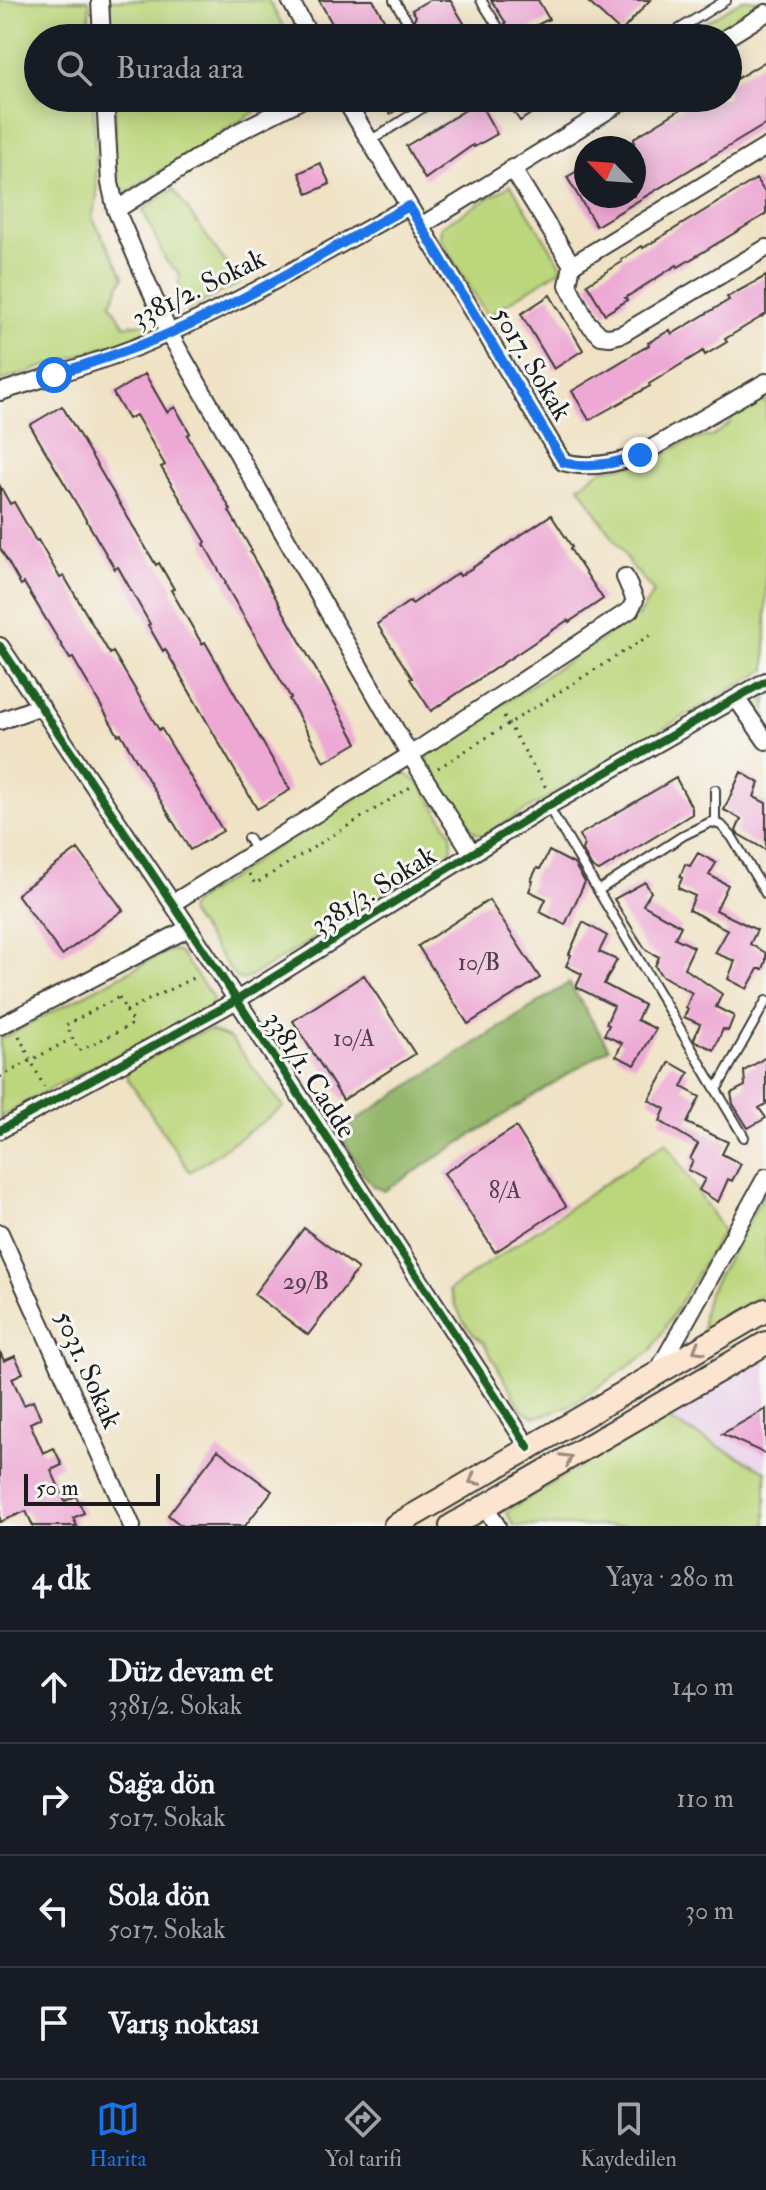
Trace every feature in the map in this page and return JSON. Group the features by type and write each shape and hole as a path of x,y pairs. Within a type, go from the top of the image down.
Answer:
{"main road":[{"path":"395,1526 766,1310"},
{"path":"451,1526 766,1343"}],"street":[{"path":"100,0 101,24"},
{"path":"290,0 303,24"},
{"path":"742,28 766,13"},
{"path":"106,112 110,183 116,210 169,333 410,755 472,853"},
{"path":"116,210 238,132 277,112"},
{"name":"5017. Sokak","path":"352,112 563,462 584,466 609,464 640,455 766,382"},
{"path":"421,226 605,112"},
{"path":"572,265 766,147"},
{"path":"512,168 572,265 568,285 594,330 601,336 622,334 766,248"},
{"name":"3381/2. Sokak","path":"0,392 169,333 235,301 409,206"},
{"path":"173,903 248,850 410,755 630,610 635,600 625,577"},
{"name":"3381/1. Cadde","path":"0,646 237,1000 529,1448"},
{"name":"3381/3. Sokak","path":"0,1130 237,1000 472,853 549,801 766,681"},
{"path":"736,698 766,741"},
{"path":"0,721 41,706"},
{"path":"6,1023 189,928"},
{"path":"657,1372 766,1177"},
{"name":"5031. Sokak","path":"0,1233 132,1526"},
{"path":"485,1506 497,1526"}],"lane":[{"path":"394,0 409,24"},
{"path":"481,0 496,24"},
{"path":"687,24 726,0"},
{"path":"370,141 416,112"},
{"path":"715,790 715,823"},
{"path":"549,801 744,1137"},
{"path":"599,890 684,835 705,824 715,823 725,828 732,837 766,894"},
{"path":"716,1090 766,1001"}],"path":[{"path":"248,850 255,884 650,635"},
{"path":"499,707 549,801"},
{"path":"126,1011 197,976"},
{"path":"119,997 133,1024 79,1051 72,1039 66,1025 119,997"},
{"path":"6,1023 31,1061 51,1101"},
{"path":"0,1077 72,1039"}],"shaded area":[{"path":"766,1357 766,1471 661,1416"}],"green space":[{"path":"0,0 89,0 90,24 24,24 24,112 94,112 97,197 92,217 124,276 111,303 125,326 148,322 153,332 0,381"},
{"path":"109,0 268,0 282,24 110,24"},
{"path":"742,0 766,0 766,9 758,14 743,15 736,24 703,24"},
{"path":"115,112 255,112 129,191 121,189 114,168"},
{"path":"511,185 563,268 487,316 440,238 441,226"},
{"path":"173,189 240,283 187,310 180,298 180,274 166,261 143,210"},
{"path":"766,391 766,670 482,836 472,830 430,767 427,759 430,752 638,616 654,592 630,564 579,486 603,469 657,462 682,445 711,437 729,424 734,410"},
{"path":"766,686 766,725 755,709 754,697"},
{"path":"402,772 423,787 451,833 452,847 445,861 248,978 236,978 190,914 189,908 193,903 260,857"},
{"path":"174,950 180,953 213,998 211,1008 46,1091 0,1118 0,1039"},
{"path":"569,983 609,1048 384,1191 373,1186 341,1135 342,1129"},
{"path":"209,1030 231,1039 284,1107 190,1172 127,1078 126,1070"},
{"path":"666,1142 723,1231 651,1351 575,1403 535,1417 522,1410 484,1343 463,1321 449,1290"},
{"path":"766,1190 766,1293 703,1329 708,1294"},
{"path":"661,1416 766,1471 766,1526 514,1526 506,1512"}],"building":[{"path":"319,0 373,0 385,21 380,24 332,24"},
{"path":"429,0 450,0 465,24 417,24 412,10"},
{"path":"491,0 538,0 549,19 539,24 506,23"},
{"path":"586,0 650,0 628,24 612,24"},
{"path":"766,61 766,124 646,196 646,136 637,136 676,112 742,112 742,76"},
{"path":"462,112 485,112 497,134 473,145 425,179 406,146"},
{"path":"514,112 533,112 520,121"},
{"path":"320,163 330,184 308,194 299,173"},
{"path":"574,173 574,189 567,177"},
{"path":"756,179 766,194 766,214 677,265 605,314 587,284 642,246"},
{"path":"585,208 626,208 596,226"},
{"path":"766,276 766,314 725,339 727,342 705,355 703,351 650,386 589,420 572,391 648,343 670,330 672,334 729,300 727,297"},
{"path":"550,295 583,350 554,369 521,314"},
{"path":"145,374 167,412 175,407 190,433 187,435 231,510 250,552 357,743 324,762 225,584 204,544 206,542 161,467 165,465 136,415 128,419 113,393"},
{"path":"62,406 156,565 159,563 202,644 205,642 290,790 257,809 148,625 118,567 115,569 30,425"},
{"path":"0,486 10,504 14,502 60,578 64,576 223,831 190,850 121,734 118,735 73,658 70,659 0,548"},
{"path":"551,515 603,599 431,711 377,624 458,573 460,576"},
{"path":"741,772 759,783 754,797 766,803 766,850 738,834 736,831 741,819 724,810"},
{"path":"676,778 692,808 692,814 599,871 592,867 582,850 584,844 579,835"},
{"path":"78,849 123,910 62,955 17,894"},
{"path":"549,851 574,864 585,882 565,925 540,912 546,899 529,891 537,868 540,869"},
{"path":"698,853 716,863 709,875 728,885 716,910 757,930 750,944 766,953 763,969 758,969 747,989 728,979 735,961 715,953 728,930 689,910 695,896 678,888 685,864 690,866"},
{"path":"645,882 651,892 643,905 681,926 675,938 694,947 684,968 722,994 716,1007 734,1016 728,1031 723,1029 714,1050 695,1041 700,1024 684,1017 692,993 661,975 655,966 659,957 646,950 614,899"},
{"path":"489,900 540,978 468,1024 418,946"},
{"path":"583,922 607,936 599,952 617,960 604,984 644,1005 637,1020 656,1029 635,1065 616,1056 622,1043 604,1035 614,1006 576,987 582,974 566,966"},
{"path":"364,975 415,1054 343,1100 293,1021"},
{"path":"766,1057 766,1104 759,1108 766,1118 748,1128 733,1104 731,1093 745,1086 744,1071"},
{"path":"670,1062 689,1073 682,1087 700,1097 687,1123 728,1142 722,1154 741,1164 732,1181 728,1179 718,1202 699,1190 705,1179 688,1170 698,1144 660,1121 665,1109 649,1100"},
{"path":"516,1127 566,1206 495,1252 444,1173"},
{"path":"304,1228 358,1269 308,1335 254,1294"},
{"path":"0,1352 4,1361 15,1356 23,1373 12,1378 24,1405 33,1401 41,1418 30,1423 43,1453 54,1448 62,1465 51,1470 65,1501 76,1496 84,1513 73,1518 77,1526 33,1526 26,1511 0,1522"},
{"path":"766,1409 766,1454 722,1434"},
{"path":"218,1450 272,1491 245,1526 182,1526 168,1515"}],"cycle path":[{"path":"0,646 237,1000 529,1448"},
{"path":"0,1130 237,1000 548,806 766,681"}],"route":[{"path":"54,375 136,347 191,322 409,206 563,462 584,466 609,464 640,455"}]}
